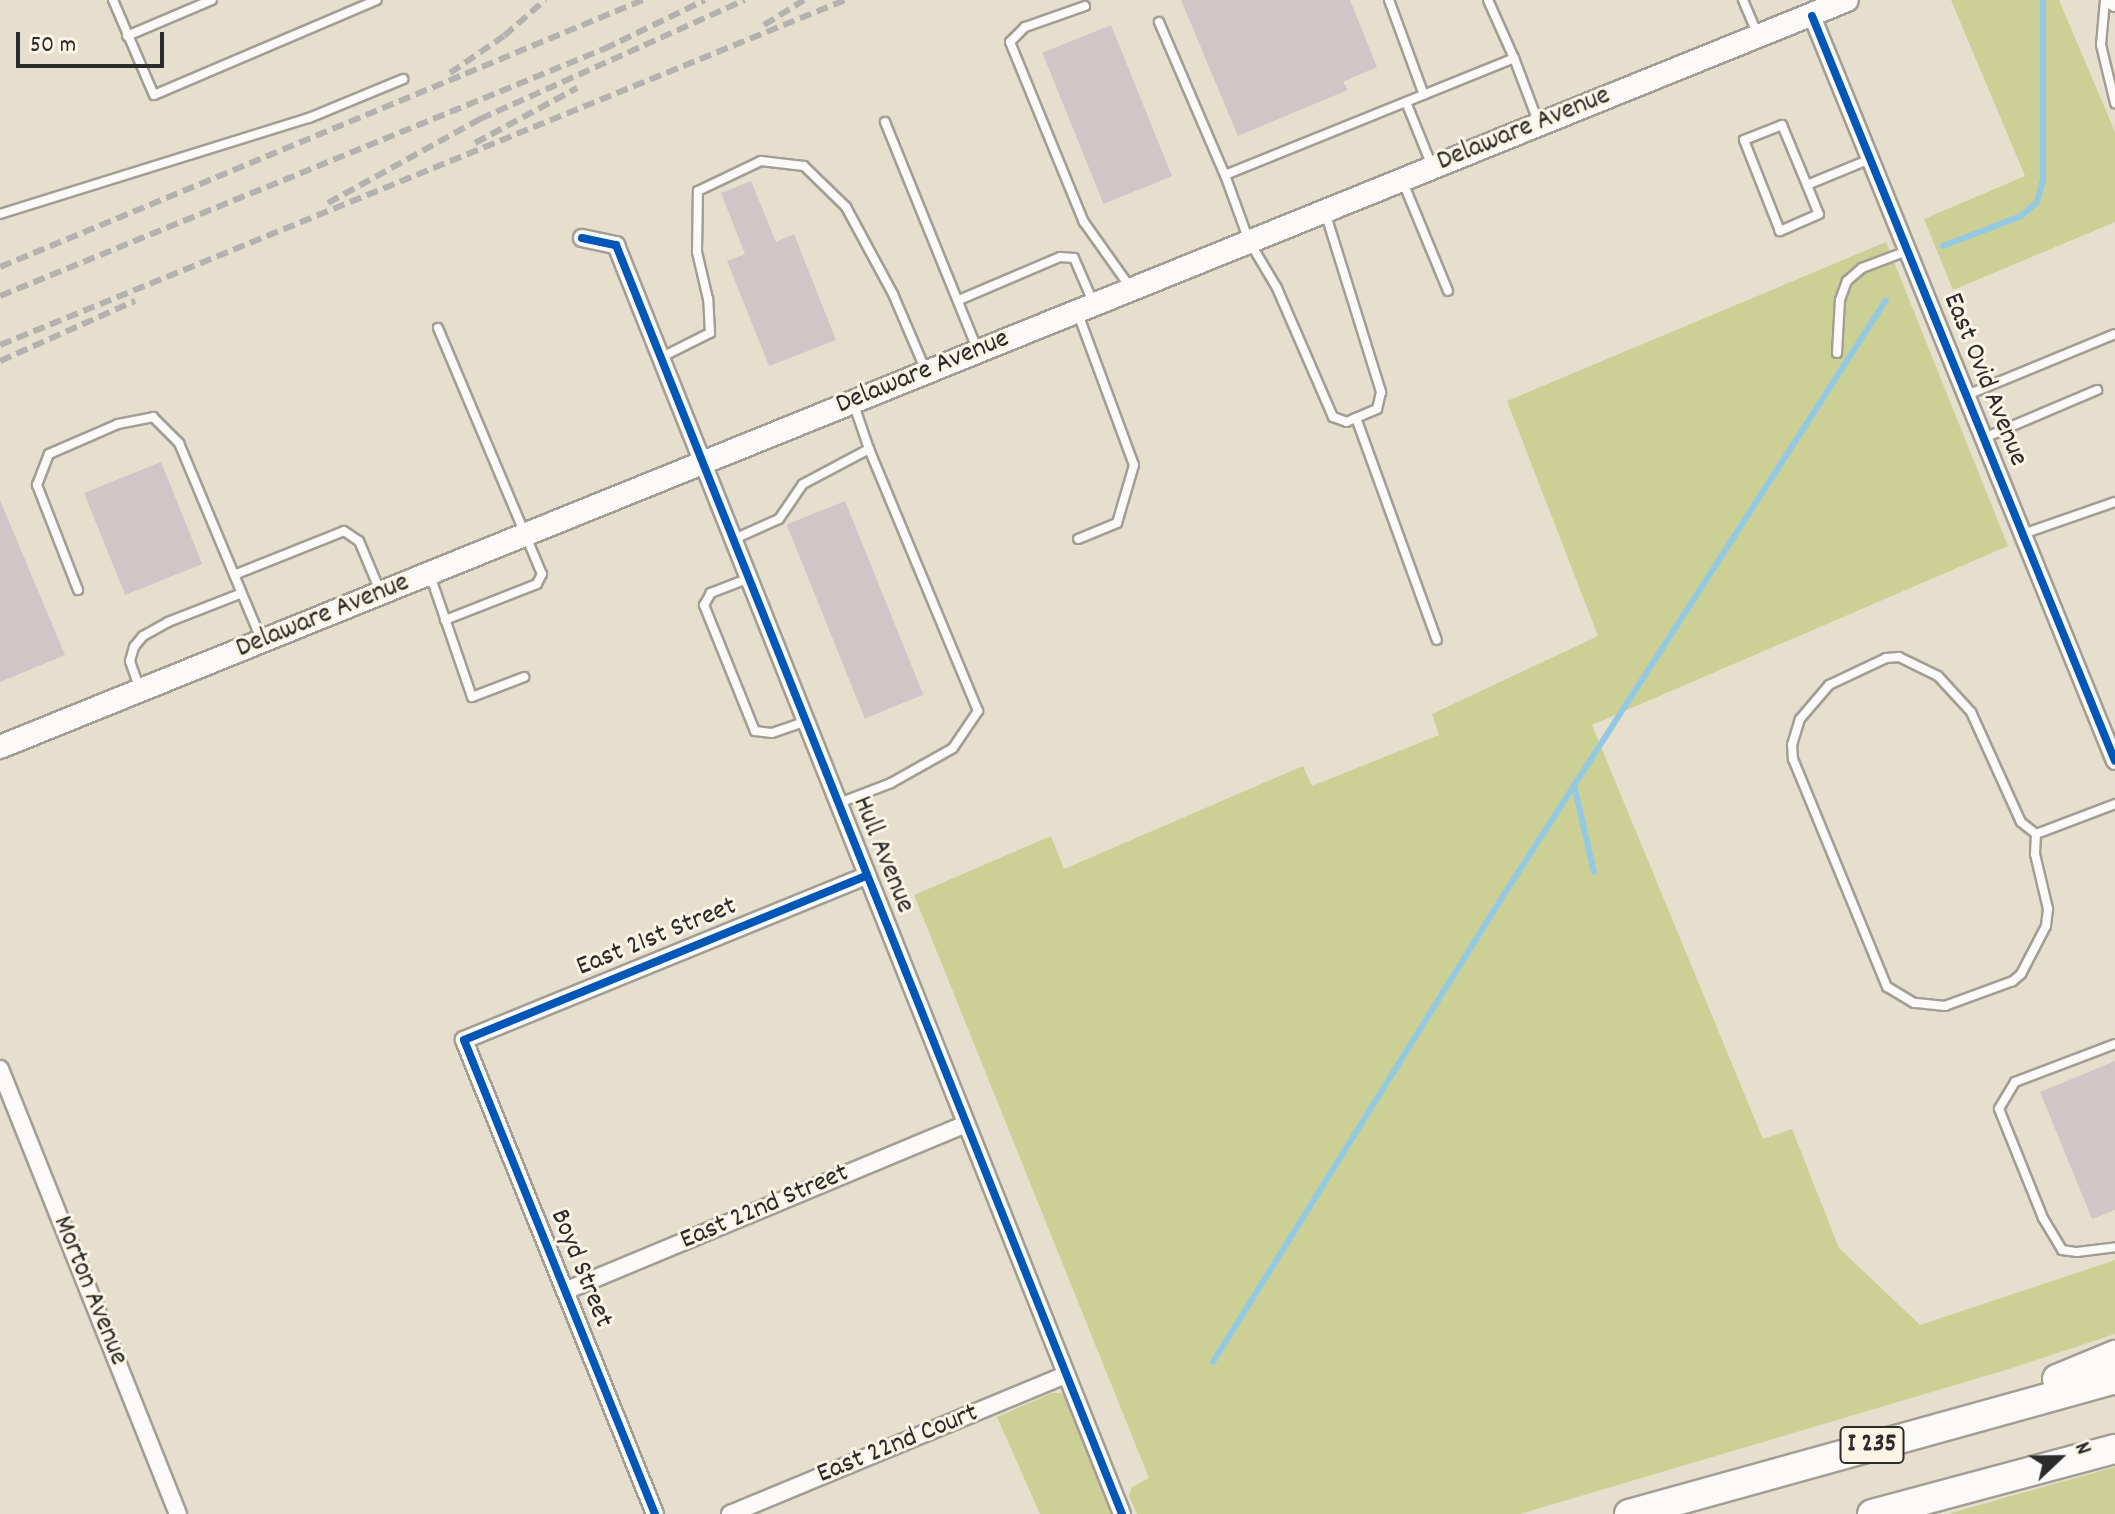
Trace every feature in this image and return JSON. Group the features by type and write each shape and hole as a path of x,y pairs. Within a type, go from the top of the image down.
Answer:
{"highway":[{"path":"1946,1426 2115,1355"},
{"name":"I 235","path":"1629,1514 2115,1379"},
{"name":"I 235","path":"1872,1514 2115,1449"}],"main road":[{"name":"Delaware Avenue","path":"0,747 1847,0"}],"street":[{"name":"East Ovid Avenue","path":"1812,16 2022,534 2110,737 2115,761"},
{"name":"Hull Avenue","path":"582,238 616,245 1122,1514"},
{"name":"East 21st Street","path":"464,1040 866,876"},
{"name":"Boyd Street","path":"464,1040 655,1514"},
{"name":"Morton Avenue","path":"0,1069 178,1514"},
{"name":"East 22nd Street","path":"565,1291 966,1124"},
{"name":"East 22nd Court","path":"730,1514 1066,1375"}],"lane":[{"path":"113,0 154,95 377,0"},
{"path":"127,36 212,0"},
{"path":"1389,0 1424,95"},
{"path":"1488,0 1539,124"},
{"path":"1743,0 1759,38"},
{"path":"2105,0 2101,45 2115,103"},
{"path":"1085,6 1025,27 1010,42 1084,222 1131,289"},
{"path":"1159,22 1225,175 1249,241 1277,288 1333,417 1347,422 1377,409 1381,392 1324,210"},
{"path":"1225,175 1514,58"},
{"path":"0,214 81,192 309,118 403,79"},
{"path":"1406,102 1432,167"},
{"path":"885,122 978,351"},
{"path":"1782,125 1807,185 1819,214 1780,231 1744,140 1782,125"},
{"path":"1807,185 1870,159"},
{"path":"660,358 710,333 708,299 697,252 698,191 761,161 804,166 846,207 893,294 926,372"},
{"path":"1402,179 1448,291"},
{"path":"1837,353 1840,300 1847,281 1862,268 1907,251"},
{"path":"959,300 1060,257 1074,258 1085,307 1134,465 1117,523 1078,539"},
{"path":"438,328 542,574 537,584 445,620"},
{"path":"1966,395 2115,334"},
{"path":"1984,438 2097,390"},
{"path":"837,804 891,783 953,748 978,711 869,449 853,402"},
{"path":"78,590 37,485 49,454 118,424 153,417 179,443 262,641"},
{"path":"1356,418 1437,640"},
{"path":"732,540 779,519 803,484 869,449"},
{"path":"2022,534 2115,502"},
{"path":"234,575 344,531 359,541 381,593"},
{"path":"429,574 472,697 524,677"},
{"path":"747,579 711,593 704,605 755,731 772,733 804,722"},
{"path":"140,691 130,661 134,647 143,636 168,622 242,593"},
{"path":"1886,658 1915,663 1955,691 1971,712 2021,822 2036,834 2035,854 2048,909 2046,926 2021,974 2013,981 1945,1006 1914,1003 1894,995 1887,987 1793,759 1792,745 1800,719 1829,685 1886,658"},
{"path":"2036,834 2115,804"},
{"path":"2115,1044 2015,1082 1999,1109 2043,1218 2062,1250 2077,1252 2115,1247"}],"green space":[{"path":"1951,0 2059,0 2115,132 2115,222 1953,290 1924,219 2025,176"},
{"path":"1886,242 2008,546 1592,725 1763,1139 1792,1129 1839,1248 1920,1325 2115,1260 2115,1334 2009,1369 1520,1514 1137,1514 1129,1496 1132,1487 1149,1478 914,895 1051,836 1064,869 1303,766 1312,786 1439,735 1432,714 1598,636 1507,401"},
{"path":"1052,1393 1061,1393 1067,1399 1113,1514 1040,1514 997,1417"},
{"path":"2115,1467 2115,1514 1948,1514 2007,1497"}],"building":[{"path":"1181,0 1350,0 1377,67 1343,82 1348,90 1238,136"},
{"path":"1111,25 1172,176 1103,204 1042,53"},
{"path":"751,181 776,242 794,234 836,340 769,366 727,261 745,254 721,193"},
{"path":"161,462 202,564 125,595 84,493"},
{"path":"0,500 65,655 0,682"},
{"path":"845,501 923,695 865,718 787,525"},
{"path":"2115,1061 2115,1210 2092,1219 2040,1092"}],"waterway":[{"path":"1943,246 2021,216 2037,202 2043,180 2043,0"},
{"path":"1213,1362 1503,896 1886,300"},
{"path":"1574,785 1594,872"}],"railway":[{"path":"450,73 504,36 545,0"},
{"path":"0,267 643,0"},
{"path":"0,296 604,49 705,0"},
{"path":"328,203 480,119 745,0"},
{"path":"764,25 804,0"},
{"path":"0,345 845,0"},
{"path":"475,143 577,88"},
{"path":"0,361 135,301"}],"cycle path":[{"path":"1812,16 2115,761"},
{"path":"582,238 616,245 1122,1514"},
{"path":"655,1514 464,1040 866,876"}]}
